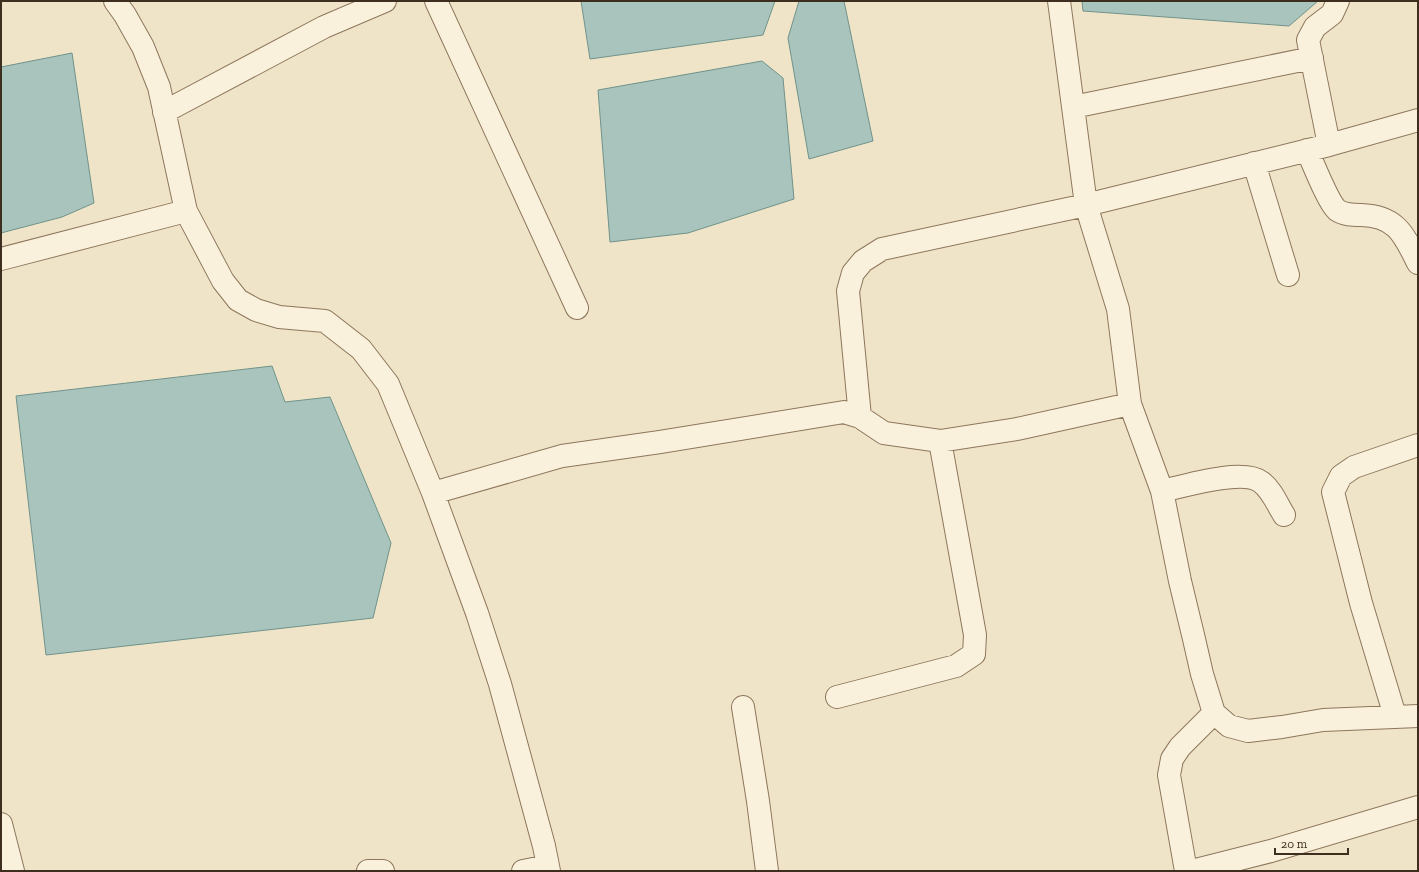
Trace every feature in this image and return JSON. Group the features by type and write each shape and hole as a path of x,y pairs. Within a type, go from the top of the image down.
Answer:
{"street":[{"path":"115,1 143,47 159,87 186,211 223,281 238,300 256,310 279,316 325,321 361,348 388,384 433,493 477,613 500,684 544,846 548,868 523,871"},
{"path":"164,112 324,28 385,1"},
{"path":"436,1 577,308"},
{"path":"1059,1 1086,205 1118,309 1130,404 1162,491 1180,581 1202,674 1214,714 1229,726 1248,731 1323,720 1418,716"},
{"path":"1329,145 1308,40 1315,27 1332,14 1338,1"},
{"path":"1073,107 1312,58"},
{"path":"860,417 848,291 853,273 863,261 882,249 1086,205 1329,145 1418,120"},
{"path":"1306,150 1331,203 1338,211 1347,214 1369,215 1385,220 1396,226 1404,236 1418,263"},
{"path":"1254,163 1288,275"},
{"path":"1,259 186,211"},
{"path":"433,493 562,456 668,441 844,412 860,417 884,433 940,441 1017,429 1130,404"},
{"path":"837,697 956,666 974,654 975,635 940,441"},
{"path":"1394,716 1361,603 1333,492 1340,476 1354,467 1418,445"},
{"path":"1162,491 1213,480 1233,477 1251,477 1261,482 1270,491 1284,515"},
{"path":"743,707 758,801 767,871"},
{"path":"1186,871 1169,775 1172,759 1180,746 1214,714"},
{"path":"1192,871 1271,851 1418,807"},
{"path":"1,824 13,871"},
{"path":"368,871 383,871"}],"water":[{"path":"581,1 775,1 763,35 590,59"},
{"path":"799,1 844,1 873,141 809,159 788,38"},
{"path":"1082,1 1318,1 1289,26 1083,11"},
{"path":"72,53 94,203 62,217 1,233 1,67"},
{"path":"762,61 783,78 794,199 688,233 610,242 598,90"},
{"path":"272,366 285,402 330,397 391,543 373,618 46,655 16,396"}]}
